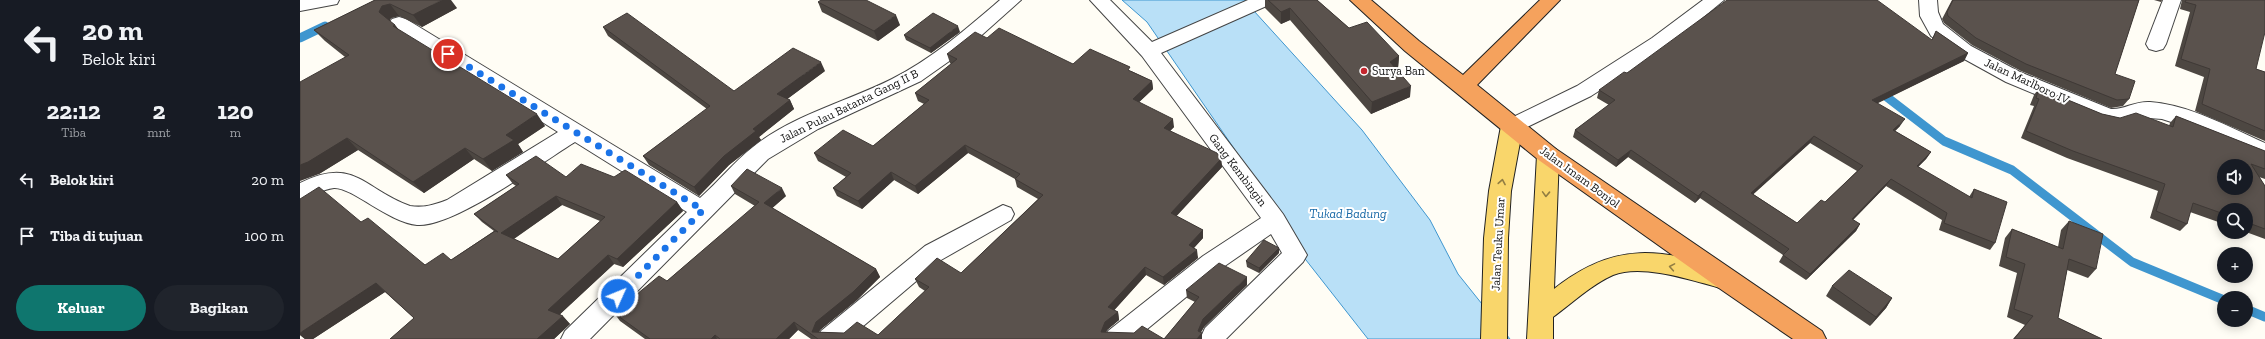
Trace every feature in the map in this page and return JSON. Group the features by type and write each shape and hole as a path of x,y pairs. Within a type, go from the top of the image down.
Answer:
{"highway":[{"name":"Jalan Imam Bonjol","path":"1359,0 1412,46 1464,86 1548,155 1724,279 1813,339"},
{"path":"1464,86 1551,0"}],"main road":[{"name":"Jalan Teuku Umar","path":"1494,329 1496,238 1500,191 1512,126"},
{"path":"1541,326 1548,155"},
{"path":"1541,326 1600,271 1615,265 1657,265 1724,279"}],"street":[{"path":"300,5 330,0"},
{"name":"Jalan Pulau Batanta Gang II B","path":"574,339 703,210 744,166 774,143 795,130 900,83 926,68 1012,0"},
{"name":"Gang Kembingin","path":"1099,0 1152,50 1275,220 1295,255 1214,335 1213,339"},
{"path":"1512,126 1584,91 1659,43 1715,0"},
{"name":"Jalan Marlboro IV","path":"1928,0 1931,18 1938,31 1953,43 2022,80 2081,106 2112,116 2126,115 2132,110 2155,110 2179,116 2265,152"},
{"path":"2156,44 2172,0"},
{"path":"1152,50 1262,1"},
{"path":"399,23 703,210"},
{"path":"300,193 319,184 340,180 362,190 402,214 419,217 438,214 456,206 574,132"},
{"path":"830,339 933,253 1003,214"},
{"path":"1117,339 1211,263 1275,220"}],"water":[{"name":"Tukad Badung","path":"1122,0 1244,0 1362,130 1430,220 1458,274 1510,339 1368,339 1295,246 1233,147 1147,22"}],"building":[{"path":"375,0 442,0 413,15 390,4 382,6 379,12 395,25 393,26 537,114 506,135 514,140 483,159 465,148 413,182 347,138 308,162 300,165 300,82 349,55 314,30"},
{"path":"821,0 866,0 896,15 874,31 818,2"},
{"path":"1268,0 1317,0 1349,28 1367,22 1399,56 1390,62 1411,86 1372,102 1290,8 1281,12"},
{"path":"1727,0 1877,0 1932,40 1936,31 1968,53 1872,100 1905,119 1893,130 1931,152 1917,166 1972,198 1974,189 2007,202 1995,243 1944,223 1947,213 1891,179 1852,219 1860,224 1810,274 1783,255 1789,249 1703,191 1698,196 1631,150 1618,160 1575,130 1615,100 1599,90 1624,72 1627,73","holes":["1814,136 1863,166 1825,202 1821,200 1797,223 1751,193"]},
{"path":"1953,0 2139,0 2115,74 2135,81 2129,99 2117,100 2026,64 1976,38 1948,16 1947,12"},
{"path":"2186,0 2265,0 2265,32 2256,69 2265,72 2265,131 2202,104 2210,69 2181,59 2196,5 2185,2"},
{"path":"627,13 734,91 793,48 821,62 777,94 790,100 753,129 756,131 724,156 694,187 643,156 710,106 603,27"},
{"path":"933,13 958,26 930,48 904,35"},
{"path":"999,28 1073,64 1090,49 1130,67 1128,70 1152,81 1133,99 1173,119 1164,128 1217,153 1221,159 1171,213 1203,230 1189,245 1197,250 1163,277 1145,267 1108,307 1118,312 1105,322 1101,332 1134,333 1142,326 1164,339 818,339 794,322 776,339 720,339 715,335 711,339 650,339 614,313 659,276 667,281 759,202 731,186 747,169 782,188 764,203 876,269 853,292 816,322 812,332 844,333 857,322 878,335 929,287 915,279 937,258 961,273 1043,195 1015,179 1020,174 965,145 915,186 891,172 858,201 833,188 851,173 814,153 843,130 873,146 929,100 915,93 957,59 947,54 975,32 987,38"},
{"path":"2039,88 2102,114 2120,118 2136,113 2173,127 2176,116 2265,151 2265,169 2253,165 2253,159 2217,159 2217,195 2253,195 2253,167 2265,186 2265,229 2253,225 2253,203 2217,203 2217,212 2193,203 2187,224 2156,211 2165,184 2073,151 2026,131 2039,99 2036,98"},
{"path":"536,156 566,177 581,164 614,177 625,170 677,202 617,259 608,255 548,310 563,316 537,339 390,339 414,318 376,283 300,333 300,199 319,187 361,222 368,218 425,265 443,253 451,260 495,231 498,232 474,214 519,184 506,175","holes":["556,196 605,217 558,259 501,233"]},
{"path":"2069,221 2103,234 2096,269 2069,259 2058,318 2102,339 2014,339 2033,316 2014,309 2025,264 2006,257 2012,229 2063,249"},
{"path":"1264,240 1279,248 1259,268 1246,261"},
{"path":"1219,263 1247,277 1203,319 1198,331 1202,333 1197,339 1164,339 1199,297 1186,290"},
{"path":"1849,270 1892,298 1876,317 1832,286"}],"waterway":[{"path":"300,38 325,26"},
{"path":"1879,91 1944,141 2012,170 2132,262 2217,297"},
{"path":"2253,312 2265,317"}],"place":[{"name":"Surya Ban","path":"1364,71"}],"route":[{"path":"448,54 628,166 703,210 618,296"}]}
